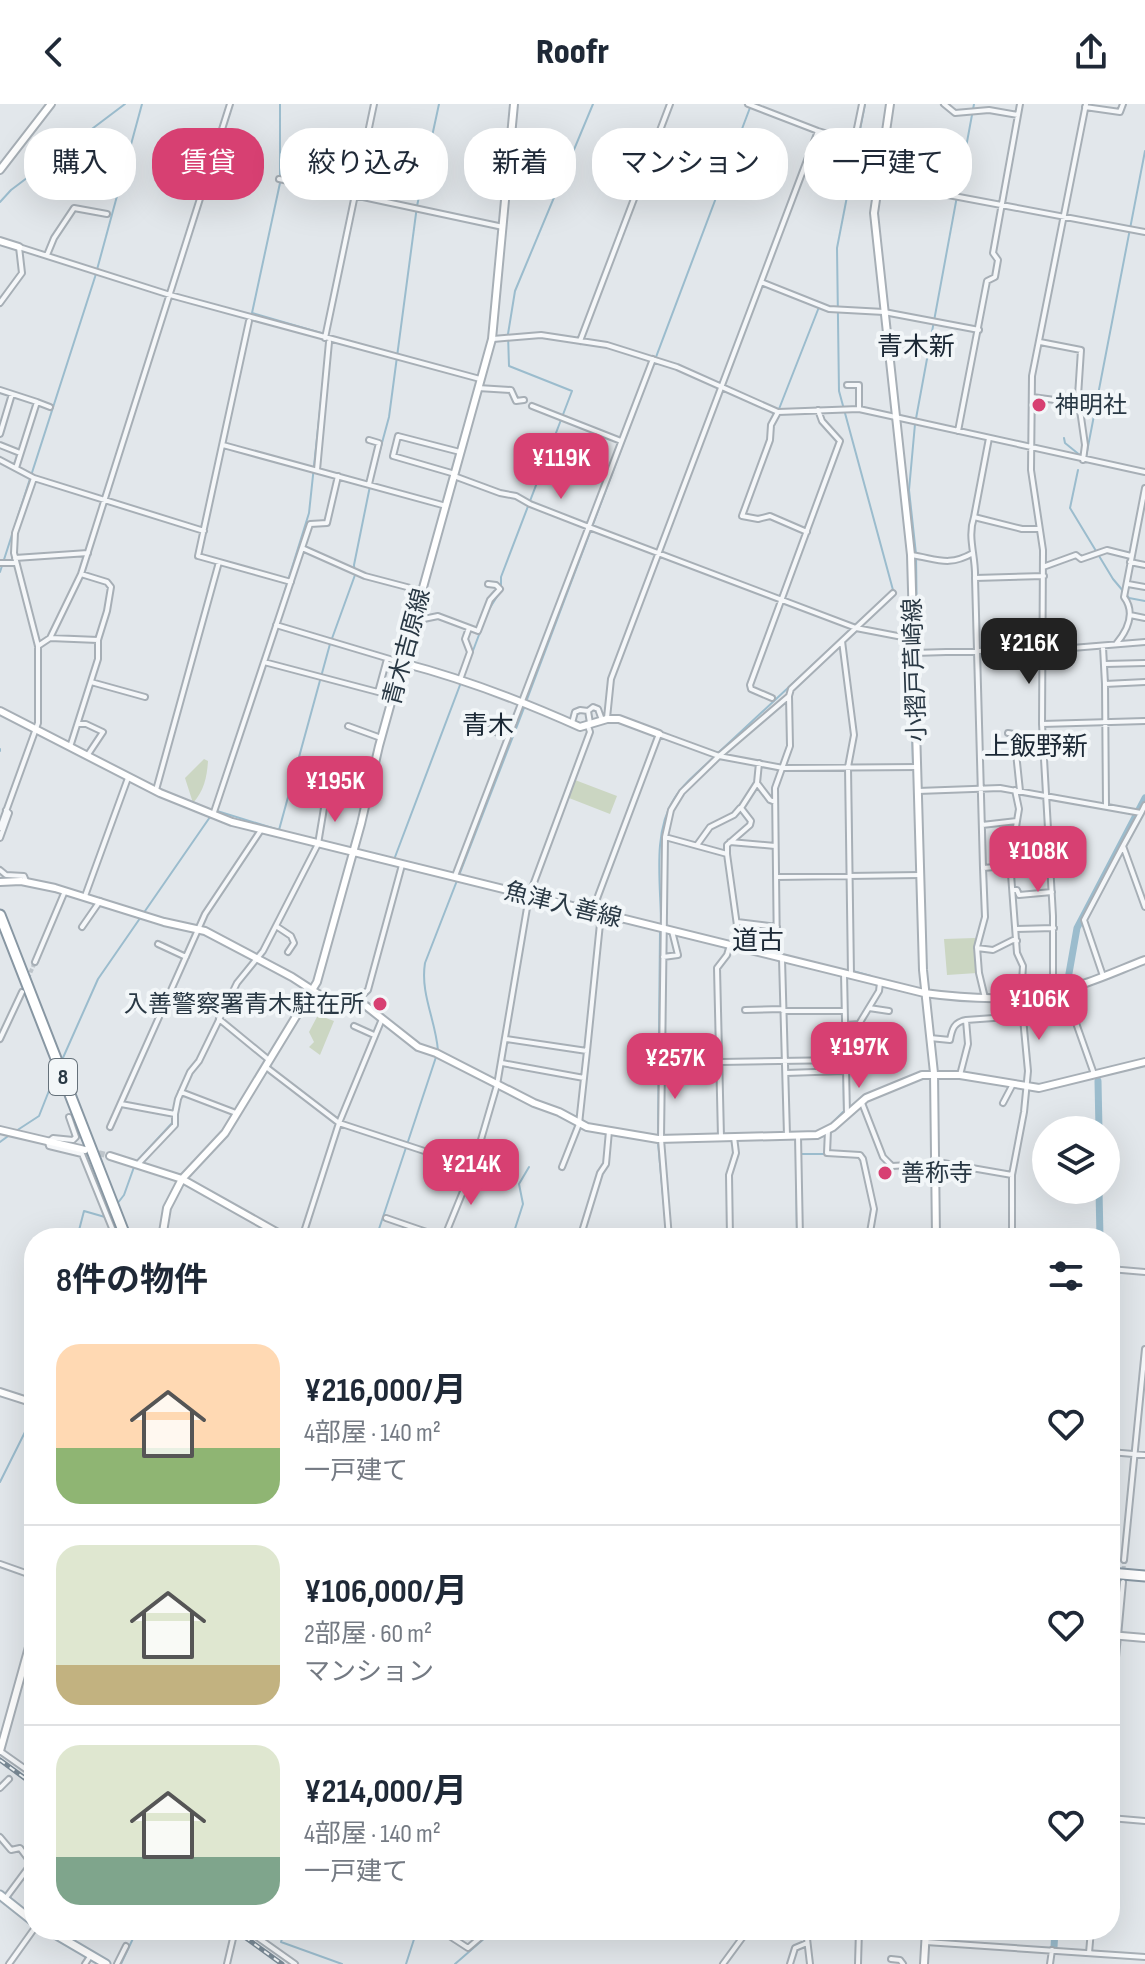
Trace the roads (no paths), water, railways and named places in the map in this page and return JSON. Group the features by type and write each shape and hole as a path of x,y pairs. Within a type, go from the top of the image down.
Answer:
{"highway":[{"name":"8","path":"0,915 122,1228"},
{"path":"1120,1574 1145,1576"}],"main road":[{"path":"0,170 51,104"},
{"name":"青木吉原線","path":"164,1228 167,1208 182,1179 225,1133 313,991 492,339 514,104"},
{"name":"小摺戸芦崎線","path":"885,128 890,104"},
{"name":"小摺戸芦崎線","path":"875,200 874,213 911,555 924,993 934,1073 936,1228"},
{"path":"0,241 19,247"},
{"path":"403,663 461,677 522,700 580,727 619,719 659,734"},
{"name":"魚津入善線","path":"0,711 156,790 213,815 261,830 924,993 985,998 1021,997 1064,989 1145,960"},
{"path":"0,882 26,881 198,929 329,1001 355,1002 418,1047 579,1124 609,1131 661,1139 817,1135 828,1130 861,1101 911,1078 934,1073 960,1075 1039,1088 1145,1062"},
{"path":"0,1130 85,1150"},
{"path":"110,1156 182,1179 269,1228"},
{"path":"0,1392 24,1400"},
{"path":"1120,1636 1145,1638"},
{"path":"0,1751 24,1666"},
{"path":"2,1898 24,1914"},
{"path":"65,1940 106,1964"},
{"path":"924,1964 926,1942"}],"street":[{"path":"38,646 50,638 81,574 230,104"},
{"path":"369,128 374,104"},
{"path":"580,341 670,104"},
{"path":"748,104 810,128"},
{"path":"857,128 862,104"},
{"path":"944,104 955,113 989,110 1018,115"},
{"path":"958,431 987,281 995,277 998,260 993,253 1020,104"},
{"path":"1053,992 1054,928 1042,724 1044,576 1031,446 1032,376 1086,105 1120,112 1123,104"},
{"path":"605,720 611,679 804,168"},
{"path":"317,470 327,340 354,200"},
{"path":"378,200 503,227"},
{"path":"972,200 1145,232"},
{"path":"47,255 74,208 107,214"},
{"path":"0,303 22,273 19,247 327,340 480,379"},
{"path":"761,282 829,309 884,312 979,330"},
{"path":"249,321 198,556 291,582"},
{"path":"492,339 541,335 607,345 677,367 778,412 859,409 1145,472"},
{"path":"1040,342 1081,350 1078,396 1085,445 1083,460"},
{"path":"454,878 653,359"},
{"path":"847,385 859,385 859,409"},
{"path":"478,388 511,390 516,401 524,400"},
{"path":"0,390 50,407"},
{"path":"0,434 12,394"},
{"path":"1032,397 1055,400"},
{"path":"16,468 37,402"},
{"path":"532,406 621,441"},
{"path":"772,698 751,689 750,685 840,441 822,421 818,410"},
{"path":"778,412 742,516 758,519 770,516 807,532"},
{"path":"460,452 398,436 393,456 516,496 589,527 856,628 913,639"},
{"path":"985,998 977,948 985,917 975,578 969,533 989,438"},
{"path":"369,440 379,443 369,484"},
{"path":"0,445 21,453"},
{"path":"223,445 446,506"},
{"path":"0,460 34,478 204,531"},
{"path":"213,815 310,524 327,523 338,476"},
{"path":"0,828 36,730 38,646 16,561 15,533 34,478"},
{"path":"1114,646 1124,634 1130,615 1130,605 1124,597 1145,488"},
{"path":"974,517 1022,529 1040,529"},
{"path":"302,548 365,576 422,591"},
{"path":"1043,567 1076,555 1081,559 1107,550 1145,565"},
{"path":"0,563 88,553"},
{"path":"911,555 943,562 960,560 973,553"},
{"path":"156,790 219,562"},
{"path":"70,747 98,659 98,640 111,587 107,582 81,574"},
{"path":"975,578 1044,576"},
{"path":"414,621 438,616 478,631 490,600 500,589 488,584"},
{"path":"1127,584 1145,587"},
{"path":"787,1135 786,1060 777,927 775,788 790,746 789,696 791,689 893,593"},
{"path":"1130,615 1145,618"},
{"path":"276,625 403,663"},
{"path":"461,677 470,652 465,639 469,628"},
{"path":"50,638 98,640"},
{"path":"842,641 854,735 848,767 850,876 844,1011 847,1114"},
{"path":"914,653 977,653 1145,642"},
{"path":"1103,647 1106,806"},
{"path":"378,692 387,659"},
{"path":"264,662 394,697"},
{"path":"1105,664 1145,663"},
{"path":"91,682 145,697"},
{"path":"1105,684 1145,682"},
{"path":"668,1228 661,1139 665,837 671,810 678,797 719,756 789,696"},
{"path":"572,723 577,710 588,711 593,707 605,720"},
{"path":"448,1228 473,1167 497,1085 529,896 590,732 588,711"},
{"path":"1042,724 1145,721"},
{"path":"78,724 86,724 103,732 87,756"},
{"path":"348,726 381,738"},
{"path":"481,726 508,737"},
{"path":"1008,733 1014,734 1018,790 1019,809 1009,848 1017,953 1023,966 1021,997 1027,1087 1012,1175 1012,1228"},
{"path":"592,912 659,734 719,756 783,768 918,767"},
{"path":"697,845 710,827 741,808 757,783 759,763"},
{"path":"85,896 128,777"},
{"path":"757,783 775,802"},
{"path":"918,791 1018,790 1141,813"},
{"path":"138,1164 175,1125 181,1092 237,983 263,951 318,844 326,796"},
{"path":"1103,976 1084,920 1145,805"},
{"path":"740,948 727,854 730,842 750,825 751,821 741,808"},
{"path":"0,838 9,813 6,810"},
{"path":"982,825 1017,821"},
{"path":"110,1127 205,914 261,830"},
{"path":"665,837 727,854"},
{"path":"730,842 775,846"},
{"path":"1123,846 1145,907"},
{"path":"983,868 1051,862"},
{"path":"355,1002 368,990 402,865"},
{"path":"0,870 6,875 24,876 26,881"},
{"path":"776,877 920,875"},
{"path":"1013,890 1017,890 1019,895 1052,892"},
{"path":"35,962 65,891"},
{"path":"82,927 100,901"},
{"path":"562,1167 579,1124 601,914"},
{"path":"737,922 777,927"},
{"path":"276,926 291,936 294,943 288,952"},
{"path":"1016,929 1054,928"},
{"path":"663,957 678,955 672,931"},
{"path":"977,948 993,950 1017,941"},
{"path":"158,944 186,957"},
{"path":"721,1137 717,968 730,945"},
{"path":"845,1025 859,1024 879,991 881,982"},
{"path":"1064,989 1095,1076"},
{"path":"0,1039 22,992"},
{"path":"869,1008 889,1011"},
{"path":"745,1010 844,1011"},
{"path":"930,1038 950,1040 952,1028 960,1021 1023,1016"},
{"path":"219,1019 339,1123 473,1167"},
{"path":"305,1228 339,1123 382,1019"},
{"path":"960,1075 968,1044 966,1020"},
{"path":"354,1026 374,1035"},
{"path":"506,1039 587,1051"},
{"path":"662,1063 845,1060"},
{"path":"502,1063 584,1078"},
{"path":"786,1073 845,1071"},
{"path":"1003,1103 1013,1084"},
{"path":"181,1092 236,1113"},
{"path":"861,1101 887,1163 902,1166 936,1163 1012,1175"},
{"path":"121,1104 175,1114"},
{"path":"69,1117 76,1137 73,1140 53,1138 48,1142 49,1146 82,1154 112,1228"},
{"path":"828,1130 827,1153 860,1155 863,1159 874,1209 871,1228"},
{"path":"583,1228 600,1173 606,1164 609,1131"},
{"path":"798,1136 800,1228"},
{"path":"730,1228 729,1175 736,1153 734,1137"},
{"path":"386,1218 415,1228"},
{"path":"1120,1270 1145,1272"},
{"path":"1124,1560 1145,1349"},
{"path":"1120,1453 1145,1455"},
{"path":"0,1564 24,1572"},
{"path":"1120,1600 1123,1582"},
{"path":"0,1751 24,1768"},
{"path":"0,1788 9,1779"},
{"path":"1120,1819 1145,1821"},
{"path":"0,1837 11,1850 20,1848 24,1852"},
{"path":"2,1898 24,1872"},
{"path":"9,1964 26,1940"},
{"path":"227,1964 233,1940"},
{"path":"261,1940 295,1964"},
{"path":"456,1940 468,1948 477,1940"},
{"path":"723,1964 741,1940"},
{"path":"807,1940 810,1964"},
{"path":"858,1964 859,1940"},
{"path":"1089,1953 1090,1940"},
{"path":"926,1942 1145,1957"},
{"path":"790,1964 795,1948 807,1943"},
{"path":"117,1964 126,1946"},
{"path":"1050,1964 1052,1950"},
{"path":"1098,1953 1099,1964"},
{"path":"85,1964 91,1955"},
{"path":"891,1959 900,1960 903,1964"}],"waterway":[{"path":"0,202 11,190 125,104"},
{"path":"0,572 95,277 142,104"},
{"path":"280,104 280,183 252,313 321,333"},
{"path":"376,465 389,417 417,206 439,104"},
{"path":"395,857 488,611 501,590 501,577 572,391 509,366 508,334 515,291 593,104"},
{"path":"718,753 893,590 839,391 837,248 865,104"},
{"path":"917,637 916,554 909,490 915,424 974,104"},
{"path":"526,702 751,105"},
{"path":"1086,457 1145,151"},
{"path":"772,420 819,307"},
{"path":"267,648 309,513 327,344"},
{"path":"742,511 768,439 769,426"},
{"path":"1064,438 1065,443 1081,456"},
{"path":"1078,470 1070,508 1113,579 1129,598 1145,601"},
{"path":"217,811 279,830 330,644 355,575 354,565 370,486"},
{"path":"910,645 913,766"},
{"path":"379,1228 438,1051 426,997 425,963 524,708"},
{"path":"661,924 659,860 667,813 682,788 714,757"},
{"path":"851,770 889,769"},
{"path":"1068,979 1077,928 1145,798"},
{"path":"851,803 853,971 873,978"},
{"path":"62,1060 98,979 210,817"},
{"path":"658,1136 660,931"},
{"path":"827,1128 844,1111 843,1023"},
{"path":"16,1131 39,1116 56,1073"},
{"path":"1098,1081 1099,1116"},
{"path":"137,1161 173,1122"},
{"path":"0,1142 11,1134"},
{"path":"797,1228 796,1154 825,1154 826,1139"},
{"path":"658,1143 666,1228"},
{"path":"117,1204 124,1195 134,1167"},
{"path":"515,1228 523,1204 519,1184 529,1167"},
{"path":"1099,1204 1100,1228"},
{"path":"80,1228 84,1211 105,1217"},
{"path":"0,1482 24,1434"},
{"path":"121,1964 132,1940"},
{"path":"282,1940 342,1964"},
{"path":"406,1964 414,1940"},
{"path":"455,1964 483,1940"},
{"path":"1054,1940 1054,1947"}],"tunnel":[{"path":"28,978 35,962"},
{"path":"90,1151 110,1156"},
{"path":"1123,1582 1124,1560"}],"railway":[{"path":"0,1760 24,1778"},
{"path":"249,1940 282,1964"}],"place":[{"name":"神明社","path":"1039,405"},
{"name":"入善警察署青木駐在所","path":"380,1004"},
{"name":"善称寺","path":"885,1173"}],"district":[{"name":"青木新","path":"916,347"},
{"name":"青木","path":"488,726"},
{"name":"上飯野新","path":"1036,747"},
{"name":"道古","path":"758,941"}]}
